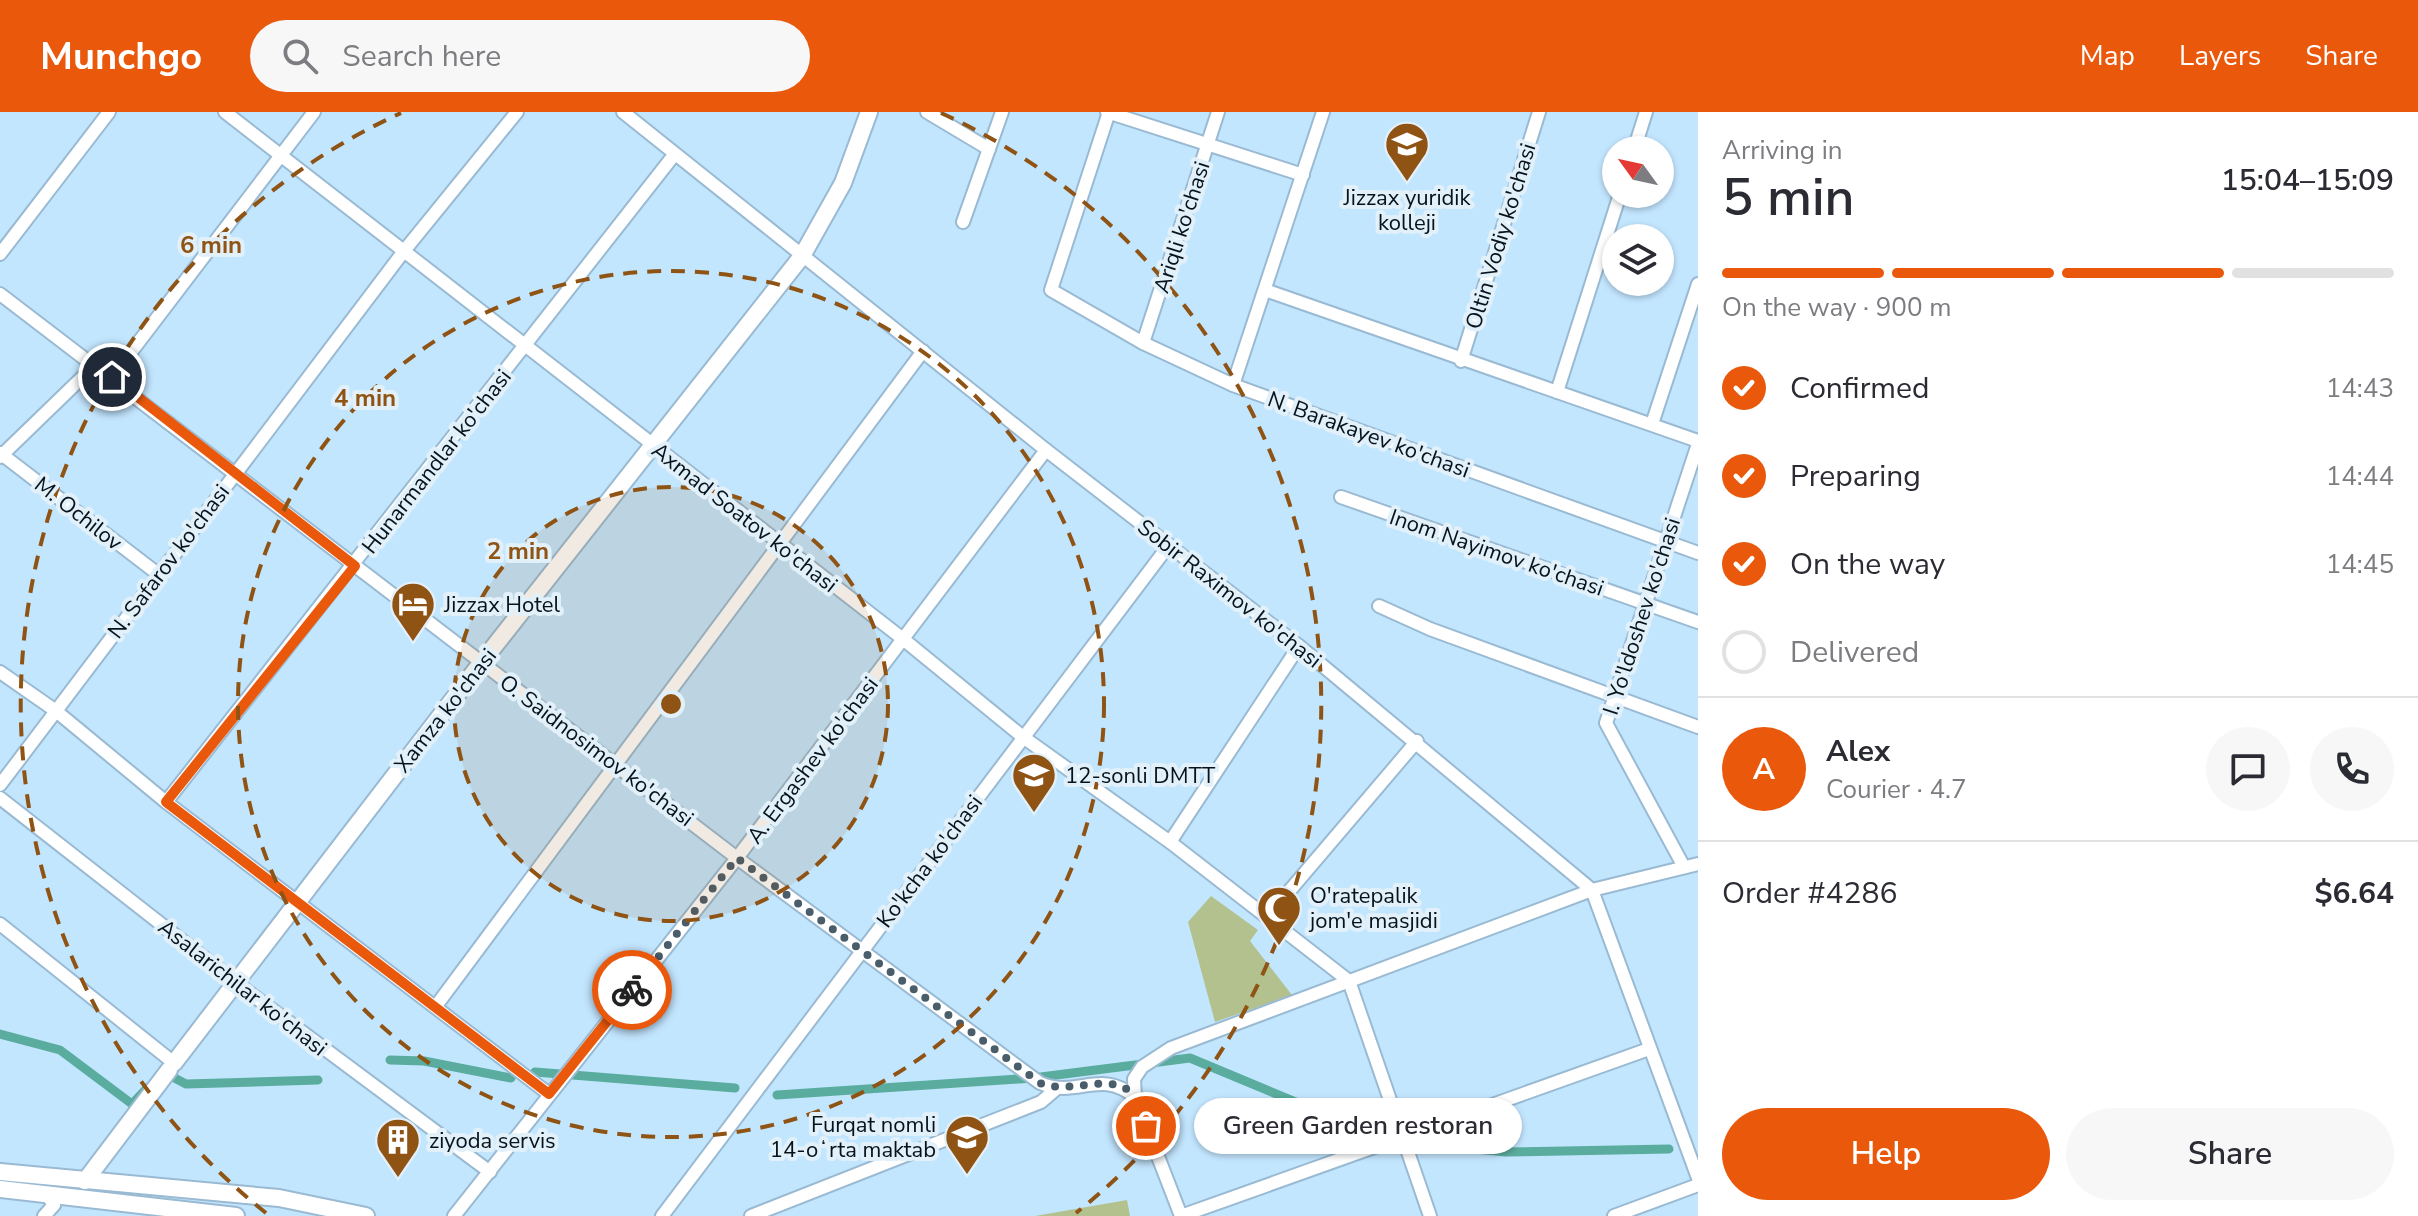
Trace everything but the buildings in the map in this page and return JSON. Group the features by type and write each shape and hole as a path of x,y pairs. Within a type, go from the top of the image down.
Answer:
{"main road":[{"name":"Xamza ko'chasi","path":"85,1181 481,663 802,256 843,183 869,112"},
{"path":"0,1172 279,1198 366,1216"},
{"path":"0,1189 148,1211 236,1216"}],"street":[{"path":"0,254 109,112"},
{"name":"Axmad Soatov ko'chasi","path":"225,112 903,639 1023,737 1170,842 1349,981"},
{"path":"112,377 314,112"},
{"name":"N. Safarov ko'chasi","path":"0,785 404,251 517,112"},
{"name":"Sobir Raximov ko'chasi","path":"623,112 1046,450 1299,646 1417,741 1592,890 1698,1178"},
{"path":"927,112 989,149"},
{"path":"963,222 1002,112"},
{"path":"1108,112 1303,175"},
{"name":"N. Barakayev ko'chasi","path":"1108,112 1051,290 1143,343 1233,385 1698,553"},
{"name":"Ariqli ko'chasi","path":"1143,343 1218,112"},
{"path":"1233,385 1323,112"},
{"name":"Oltin Vodiy ko'chasi","path":"1461,361 1539,112"},
{"path":"1638,136 1646,112"},
{"name":"Hunarmandlar ko'chasi","path":"166,802 355,566 674,155"},
{"path":"1557,392 1616,208"},
{"path":"1652,424 1698,284"},
{"path":"1265,290 1698,442"},
{"name":"O. Saidnosimov ko'chasi","path":"0,294 236,471 355,566 737,858 1040,1083 1055,1090"},
{"path":"436,1006 923,351"},
{"path":"1,455 95,365"},
{"name":"I. Yo'ldoshev ko'chasi","path":"1684,867 1606,723 1698,442"},
{"name":"A. Ergashev ko'chasi","path":"454,1216 737,858 1046,450"},
{"name":"M. Ochilov","path":"1,455 158,574"},
{"name":"Inom Nayimov ko'chasi","path":"1341,497 1698,622"},
{"name":"Ko'kcha ko'chasi","path":"662,1216 1169,545"},
{"path":"1379,606 1430,629 1698,727"},
{"path":"1170,842 1299,646"},
{"path":"0,672 56,711 166,802 549,1094"},
{"path":"1268,916 1417,741"},
{"name":"Asalarichilar ko'chasi","path":"0,798 235,982 490,1172"},
{"path":"1649,1049 1181,1216 1135,1097 1134,1079 1146,1064 1171,1048 1592,890 1698,864"},
{"path":"0,924 169,1070"},
{"path":"1349,981 1430,1216"},
{"path":"751,1216 781,1211 1041,1102 1055,1090 1111,1082 1135,1097"},
{"path":"1614,1216 1698,1185"},
{"path":"44,1216 54,1205 47,1195"}],"green space":[{"path":"1211,896 1258,930 1250,941 1292,995 1215,1022 1188,922"},
{"path":"1127,1200 1130,1216 1035,1216"}],"waterway":[{"path":"0,1034 60,1050 132,1104 148,1087"},
{"path":"777,1095 1033,1078 1190,1058 1375,1135"},
{"path":"390,1060 424,1061 511,1078"},
{"path":"535,1072 735,1088"},
{"path":"165,1073 186,1084 318,1080"},
{"path":"1415,1143 1506,1152 1669,1149"}],"way so far":[{"path":"632,990 737,858 1040,1083 1055,1090 1111,1082 1135,1097 1146,1126"}],"place":[{"name":"Jizzax yuridik kolleji","path":"1407,183"},
{"name":"Jizzax Hotel","path":"413,643"},
{"name":"12-sonli DMTT","path":"1034,814"},
{"name":"O'ratepalik jom'e masjidi","path":"1279,947"},
{"name":"Green Garden restoran","path":"1146,1126"},
{"name":"Furqat nomli 14-oʻrta maktab","path":"967,1176"},
{"name":"ziyoda servis","path":"398,1179"}],"route":[{"path":"112,377 355,566 166,802 549,1094 632,990"}]}
